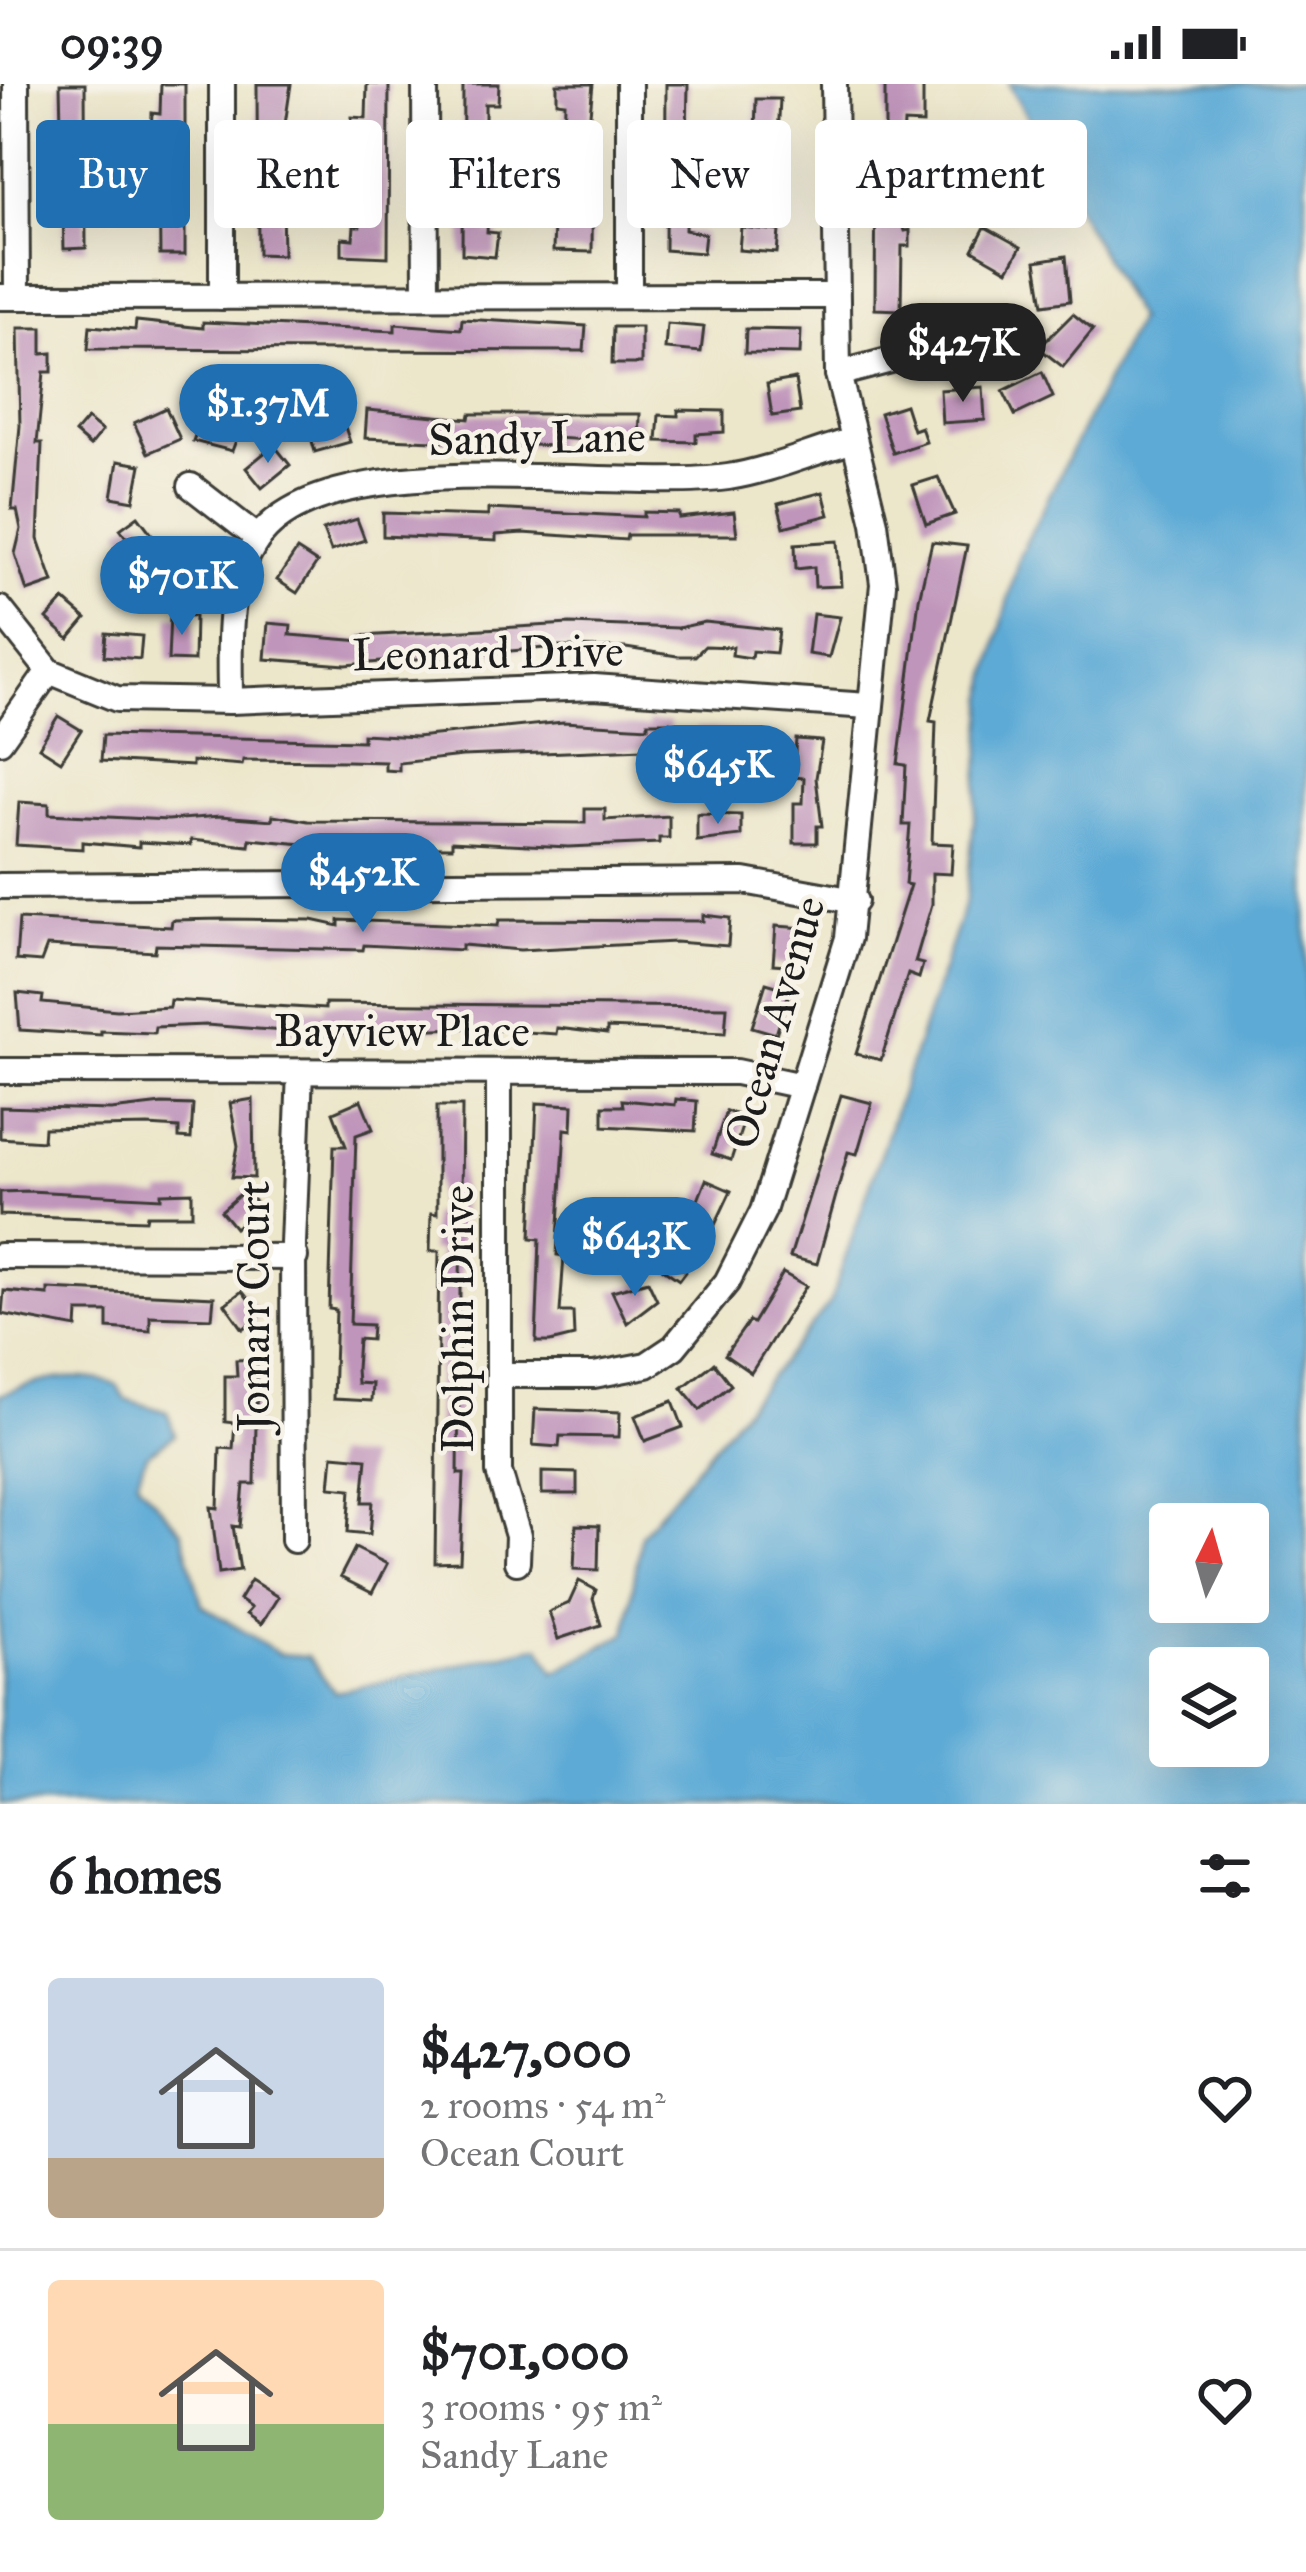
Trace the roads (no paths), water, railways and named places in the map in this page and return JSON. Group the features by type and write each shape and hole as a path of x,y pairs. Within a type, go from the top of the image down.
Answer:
{"street":[{"path":"16,84 8,297 834,296"},
{"path":"222,84 222,296"},
{"path":"425,84 426,296"},
{"path":"629,84 629,296"},
{"name":"Ocean Avenue","path":"499,1375 624,1373 674,1347 751,1242 855,901 868,706 883,584 881,554 838,374 834,84"},
{"path":"838,374 990,334"},
{"name":"Sandy Lane","path":"230,700 230,601 258,538 304,502 365,481 728,477 851,441"},
{"path":"191,486 258,538"},
{"name":"Leonard Drive","path":"0,609 49,670 117,699 230,700 594,687 868,706"},
{"path":"0,741 49,670"},
{"path":"0,886 744,881 855,901"},
{"name":"Bayview Place","path":"0,1071 736,1072 802,1086"},
{"name":"Jomarr Court","path":"295,1540 300,1072"},
{"name":"Dolphin Drive","path":"499,1072 499,1472 518,1536 517,1562"},
{"path":"0,1256 295,1257"}],"water":[{"path":"1009,84 1306,84 1306,1804 0,1804 0,1395 29,1385 73,1378 102,1381 117,1385 125,1399 167,1412 175,1435 146,1455 137,1481 182,1532 202,1605 280,1654 307,1656 335,1692 540,1646 555,1672 626,1633 641,1535 830,1303 966,900 988,679 1019,556 1137,319 1087,227 1087,120 1029,120"}]}
